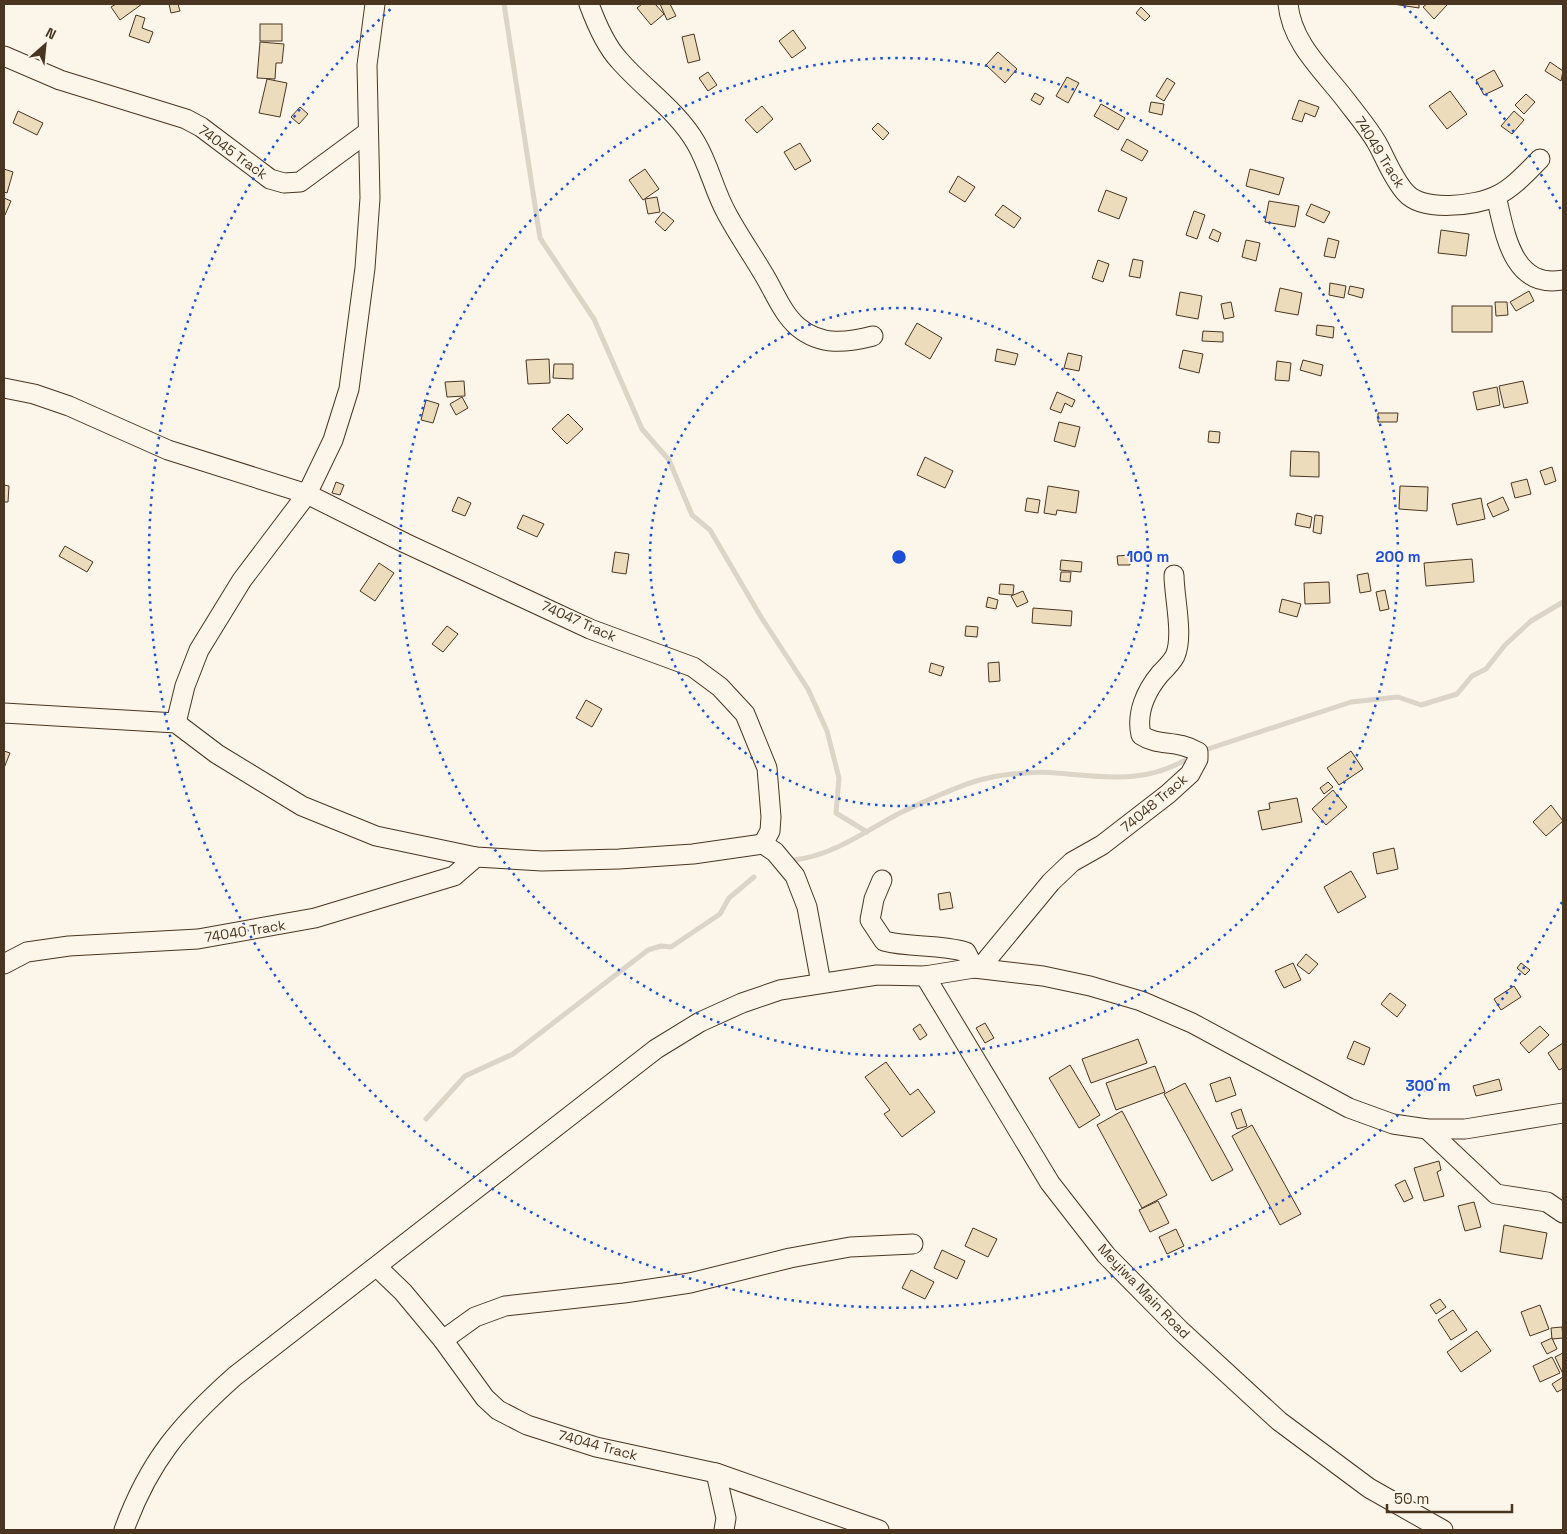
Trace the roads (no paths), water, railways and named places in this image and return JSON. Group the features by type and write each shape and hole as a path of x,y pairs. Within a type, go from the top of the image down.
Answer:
{"street":[{"path":"176,723 185,686 199,650 242,580 307,494 333,440 349,389 365,268 370,198 366,65 375,4"},
{"path":"589,4 600,30 617,59 682,123 695,142 707,163 726,212 783,308 797,326 814,338 829,342 852,342 873,336"},
{"name":"74049 Track","path":"1289,6 1303,45 1376,141 1406,194 1423,203 1445,206 1467,204 1496,196 1512,186 1540,160"},
{"name":"74045 Track","path":"4,56 60,80 186,119 201,127 270,179 284,183 300,182 368,132"},
{"path":"1496,196 1506,243 1520,266 1537,280 1563,280"},
{"path":"4,388 34,394 69,406 168,450 307,494"},
{"name":"74047 Track","path":"307,494 405,543 590,629 693,667 720,687 745,714 768,768 771,817 769,848"},
{"name":"74048 Track","path":"977,968 1051,882 1072,862 1102,845 1168,794 1190,774 1195,766 1198,752 1185,745 1151,741 1141,735 1138,722 1143,705 1154,681 1175,656 1178,640 1174,575"},
{"path":"4,713 176,723 216,754 302,806 376,836 476,858 542,861 619,859 769,848 795,876 807,908 821,983"},
{"name":"74040 Track","path":"4,964 27,952 69,946 198,939 315,918 454,876 476,858"},
{"path":"882,880 874,898 870,920 884,941 904,946 946,946 966,952 977,968"},
{"path":"124,1530 155,1462 196,1411 235,1376 377,1268 656,1049 700,1022 742,1003 780,990 877,975 925,976 977,968 1043,976 1081,984 1141,1002 1192,1023 1349,1108 1393,1124 1427,1129 1465,1129 1563,1113"},
{"name":"Meyiwa Main Road","path":"925,976 1050,1183 1106,1255 1180,1330 1279,1421 1369,1488 1443,1530"},
{"path":"1427,1129 1496,1194 1547,1202 1563,1213"},
{"path":"443,1340 475,1317 505,1306 624,1293 690,1283 790,1258 850,1247 913,1244"},
{"name":"74044 Track","path":"377,1268 403,1292 443,1340 484,1398 498,1410 527,1425 596,1447 716,1473 879,1530"},
{"path":"716,1473 726,1518 724,1530"}],"waterway":[{"path":"504,4 540,238 594,319 642,429 669,460 692,515 710,530 761,617 808,689 827,731 839,778 836,813 867,832"},
{"path":"1202,751 1351,702 1398,697 1421,705 1457,694 1472,676 1486,669 1505,645 1531,621 1563,602"},
{"path":"793,860 822,854 900,813 979,780 1004,775 1049,772 1126,777 1159,771 1192,756"},
{"path":"426,1119 465,1076 513,1054 648,950 661,946 671,947 720,914 729,898 754,877"}]}
